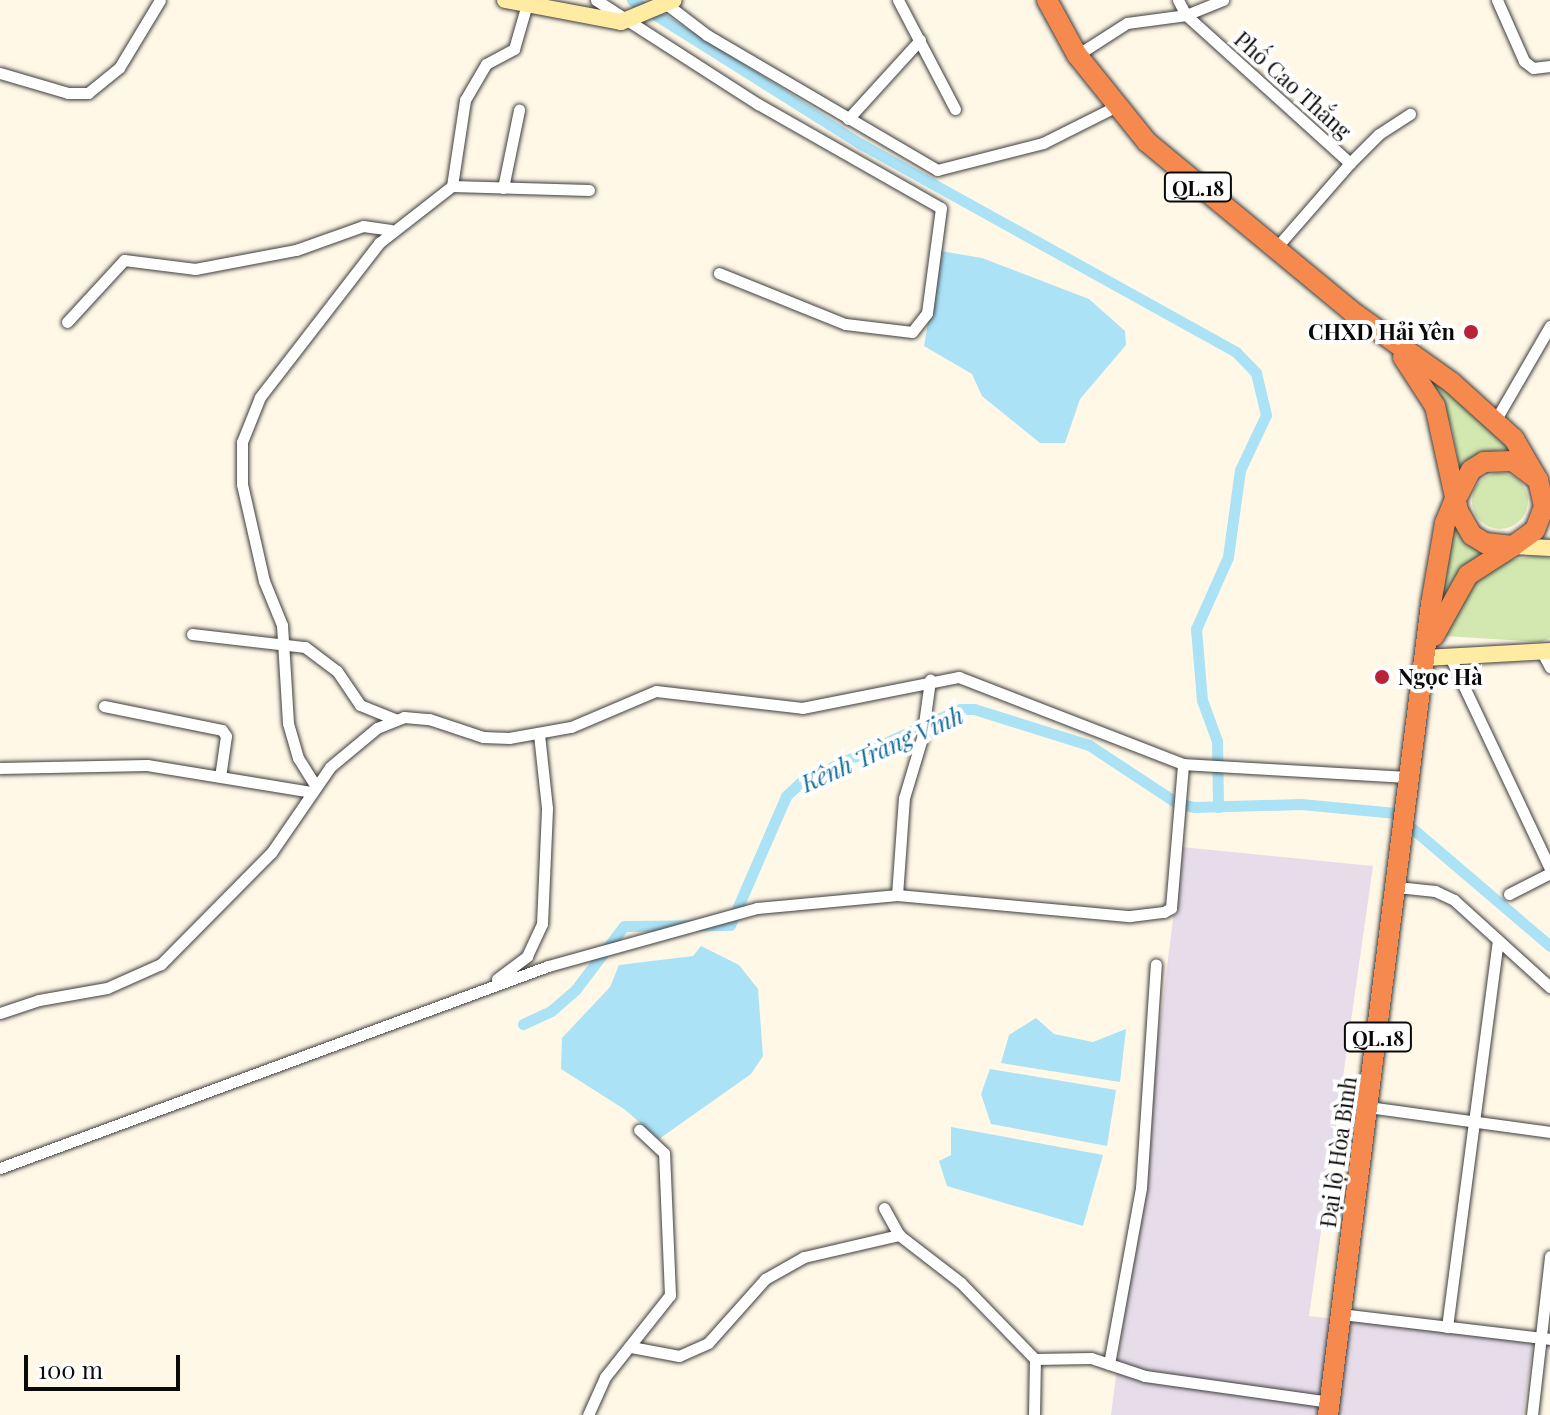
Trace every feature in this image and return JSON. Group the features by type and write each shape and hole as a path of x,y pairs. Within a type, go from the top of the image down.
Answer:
{"highway":[{"name":"QL.18","path":"1047,0 1077,55 1115,107 1156,150 1387,339"},
{"path":"1387,339 1444,377 1514,439 1540,476 1544,506 1541,519 1513,546 1477,566 1460,585 1425,658"},
{"path":"1387,339 1429,392 1448,448 1455,503 1472,535 1485,543 1513,546"},
{"path":"1448,448 1455,503"},
{"path":"1455,503 1484,462 1498,459 1540,476"},
{"name":"Đại lộ Hòa Bình","path":"1329,1409 1425,658 1455,503"}],"street":[{"path":"0,73 68,93 88,93 119,68 160,0"},
{"path":"505,0 633,20 665,3 848,119 937,170 949,170 1043,143 1115,107"},
{"path":"596,0 633,20 802,130 941,208 927,313 912,332 845,324 719,273"},
{"path":"898,0 955,109"},
{"name":"Phố Cao Thắng","path":"1178,0 1186,15 1350,163"},
{"path":"1077,55 1136,19 1186,15 1223,0"},
{"path":"1497,0 1524,61 1533,68 1550,66"},
{"path":"452,186 465,100 486,64 514,49 527,4"},
{"path":"848,119 920,40"},
{"path":"503,188 519,110"},
{"path":"1275,249 1379,134 1410,114"},
{"path":"313,789 298,758 288,723 282,625 264,581 242,484 242,442 260,397 391,230 452,186 589,190"},
{"path":"67,322 124,260 195,269 296,250 363,226 391,230"},
{"path":"1495,421 1550,326"},
{"path":"1513,546 1550,548"},
{"path":"192,634 298,644 323,659 360,705 394,719 429,719 494,738 539,734 571,727 656,691 685,691 764,707 802,708 930,680 970,678 1183,764 1411,777"},
{"path":"1450,657 1550,871 1509,894"},
{"path":"1425,658 1548,657"},
{"path":"897,895 904,798 922,738 930,680"},
{"path":"104,706 222,730 226,736 220,777"},
{"path":"0,1013 150,972 247,880 288,831 313,789 342,756 394,719"},
{"path":"480,990 527,956 542,924 547,808 539,734"},
{"path":"0,1168 567,960 757,908 897,895 1130,916 1164,912 1171,908 1183,764"},
{"path":"0,768 147,765 313,789"},
{"path":"1397,887 1435,891 1454,900 1550,987"},
{"path":"1447,1327 1498,940"},
{"path":"1109,1364 1141,1188 1156,965"},
{"path":"1368,1107 1550,1132"},
{"path":"588,1415 605,1377 665,1307 672,1284 665,1250 664,1153 639,1130"},
{"path":"884,1208 899,1235 961,1283 1035,1359 1034,1415"},
{"path":"631,1347 679,1356 708,1343 754,1289 804,1257 899,1235"},
{"path":"1532,1415 1545,1339 1550,1256"},
{"path":"1341,1314 1545,1339"},
{"path":"1035,1359 1091,1358 1145,1376 1329,1409"}],"shaded area":[{"path":"1182,847 1373,866 1309,1316 1533,1342 1523,1415 1111,1415"}],"green space":[{"path":"1429,374 1515,448 1495,451 1460,469 1452,428"},
{"path":"1500,473 1520,481 1528,501 1520,521 1500,529 1480,521 1472,501 1480,481"},
{"path":"1452,520 1486,552 1460,573 1438,608"},
{"path":"1536,556 1550,558 1550,638 1541,642 1444,636 1473,582 1510,560"}],"water":[{"path":"941,251 982,258 1089,299 1125,331 1126,345 1080,399 1065,443 1040,443 982,396 972,374 924,346"},
{"path":"701,946 739,965 758,989 763,1056 751,1074 659,1139 624,1109 561,1069 562,1038 610,987 619,965 693,956"},
{"path":"1036,1018 1054,1034 1093,1042 1126,1029 1120,1082 1001,1063 1009,1035"},
{"path":"990,1069 1116,1090 1107,1146 991,1124 981,1094"},
{"path":"951,1127 1103,1155 1083,1226 947,1186 939,1161 951,1155"}],"waterway":[{"path":"632,0 861,144 1236,352 1256,373 1266,415 1240,470 1228,557 1196,629 1202,700 1217,741 1218,807"},
{"name":"Kênh Tràng Vinh","path":"523,1024 551,1011 576,989 624,926 730,925 786,796 803,780 960,709 974,709 1089,745 1177,803 1195,807 1301,804 1396,813"},
{"name":"Kênh Tràng Vinh","path":"1413,829 1550,946"}],"place":[{"name":"CHXD Hải Yên","path":"1471,332"},
{"name":"Ngọc Hà","path":"1382,677"}]}
